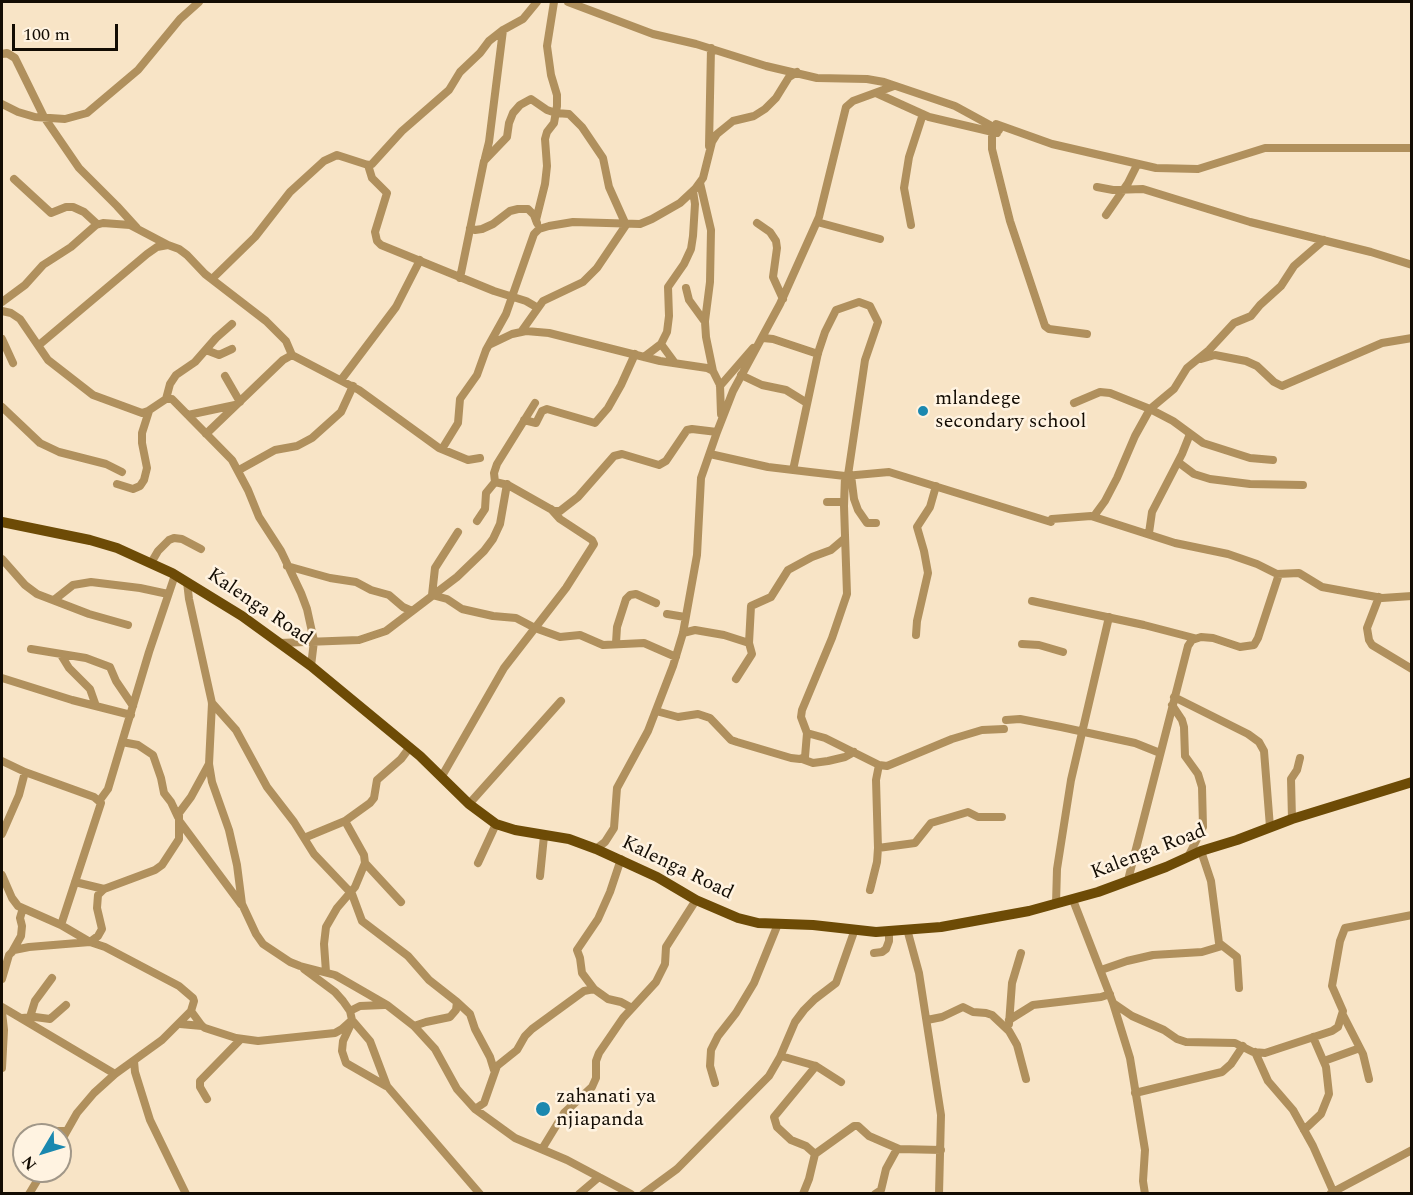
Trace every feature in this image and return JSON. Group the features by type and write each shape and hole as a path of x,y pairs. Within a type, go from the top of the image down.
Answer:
{"main road":[{"name":"Kalenga Road","path":"2,522 90,540 133,554 175,574 242,616 311,666 410,747 469,804 495,824 544,836 569,839 596,849 657,877 696,900 738,918 758,923 876,932 941,927 1056,904 1073,900 1292,819 1412,782"}],"street":[{"path":"2,104 35,117 77,117 98,106 138,70 180,19 200,2"},
{"path":"212,279 255,237 290,192 324,161 337,155 368,165 372,164 402,130 449,90 465,66 503,30 523,19 537,2"},
{"path":"442,449 458,423 460,399 477,375 489,345 506,314 538,225 547,166 545,139 554,123 556,113 557,95 551,75 547,46 554,2"},
{"path":"568,2 653,34 711,48 766,66 817,78 867,79 884,82 949,103 997,130"},
{"path":"460,278 489,142 503,30"},
{"path":"710,153 711,48"},
{"path":"2,54 7,53 15,58 44,117 79,168 137,228"},
{"path":"538,225 573,222 640,224 680,203 703,178 717,134 725,126 744,117 758,114 765,109 776,98 789,77 797,72"},
{"path":"596,849 610,835 616,816 617,788 648,731 683,633 697,555 701,478 721,420 741,375 783,299 817,222 846,106 853,101 894,86"},
{"path":"876,93 923,114 1156,168 1198,169 1264,148 1412,148"},
{"path":"484,161 505,141 513,113 520,105 533,99 547,110 569,114 601,154 609,187 626,225"},
{"path":"911,225 904,188 909,157 923,114"},
{"path":"997,130 995,165 1010,221 1045,326 1047,329 1087,334"},
{"path":"368,165 372,178 387,193 375,232 377,241 381,245 538,308"},
{"path":"1106,215 1137,165"},
{"path":"14,179 51,213 66,207 73,207 84,212 97,224"},
{"path":"700,183 711,230 706,336 720,386 721,420"},
{"path":"1097,187 1123,190 1143,189 1268,227 1371,252 1412,265"},
{"path":"524,420 536,423 542,411 547,409 595,423 608,408 640,356 661,344 669,325 668,286 684,264 691,249 695,204 693,191"},
{"path":"470,228 482,229 510,211 518,209 528,209 538,225"},
{"path":"817,222 880,239"},
{"path":"2,302 25,285 43,265 71,247 91,227 97,224 119,223 137,228 187,255 212,279 270,325 286,341 292,356 353,387 442,449 468,460 480,458"},
{"path":"757,223 770,232 776,241 773,277 783,299"},
{"path":"521,332 543,301 583,282 597,267 626,225"},
{"path":"1094,516 1113,486 1130,452 1135,436 1150,409 1174,388 1193,362 1214,346 1234,323 1252,315 1266,298 1281,286 1294,266 1324,240"},
{"path":"39,345 147,254 157,247 168,245"},
{"path":"341,380 396,307 420,260"},
{"path":"686,288 689,300 705,321"},
{"path":"793,470 818,354 825,332 836,310 859,302 870,306 878,322 865,360 844,502 844,539 847,560 846,602 802,710 801,717 807,733 807,754 802,759"},
{"path":"2,311 11,313 20,319 48,360 93,395 142,413 166,399 172,399 232,460 239,470 259,517 297,583 307,609 314,641 311,666"},
{"path":"166,399 173,379 195,362 232,324"},
{"path":"489,345 521,332 549,333 640,356 714,371"},
{"path":"1193,362 1215,355 1246,361 1257,366 1274,382 1282,386 1382,343 1412,338"},
{"path":"2,339 13,363"},
{"path":"720,386 762,339 773,339 818,354"},
{"path":"661,344 675,363"},
{"path":"206,350 216,355 232,349"},
{"path":"206,434 283,360 292,356"},
{"path":"741,375 762,385 786,390 807,403"},
{"path":"225,376 239,403"},
{"path":"239,470 275,450 297,446 312,438 341,411 353,387"},
{"path":"1074,403 1100,392 1110,393 1173,421 1203,443 1237,455 1274,460"},
{"path":"188,415 239,403"},
{"path":"477,521 485,509 485,495 495,482 494,472 497,464 535,403"},
{"path":"2,406 40,443 59,452 106,464 122,472"},
{"path":"117,484 133,489 140,486 144,480 147,468 142,433 149,411"},
{"path":"495,482 507,484 551,509 560,511 570,505 608,461 618,454 659,465 666,460 687,430 717,432"},
{"path":"1149,533 1152,512 1190,434"},
{"path":"710,454 793,470 848,475 889,472 1052,520 1094,516 1175,543 1228,554 1279,574 1299,573 1322,586 1379,597 1412,596"},
{"path":"1178,462 1194,474 1210,479 1250,484 1303,485"},
{"path":"848,475 858,510 867,523 876,523"},
{"path":"279,643 359,640 386,630 473,563 493,539 500,524 507,484"},
{"path":"916,634 918,614 928,573 917,527 930,507 936,486"},
{"path":"827,502 844,502"},
{"path":"442,776 504,668 566,588 594,544 592,540 560,519 551,509"},
{"path":"432,595 435,568 458,532"},
{"path":"151,563 164,544 174,538 182,539 201,549"},
{"path":"736,679 752,656 750,643 752,605 771,597 788,570 831,550 844,539"},
{"path":"2,559 30,590 128,625"},
{"path":"287,566 330,578 356,582 376,592 385,593 412,610"},
{"path":"61,925 100,809 100,800 108,789 175,574"},
{"path":"1032,601 1194,638 1213,638 1240,647 1254,645 1258,638 1279,574"},
{"path":"187,582 212,703 209,764 214,791 231,838 242,904 251,927 263,944 300,966 335,992 350,1011 352,1020 369,1041 387,1086 480,1194"},
{"path":"54,600 73,585 85,583 140,588 168,594"},
{"path":"616,643 617,627 626,598 636,594 656,603"},
{"path":"432,595 447,599 462,609 516,618 560,637 580,634 598,644 644,643 676,657"},
{"path":"1379,597 1367,628 1369,640 1372,645 1412,669"},
{"path":"667,614 685,617"},
{"path":"1056,904 1060,848 1071,780 1108,617"},
{"path":"683,633 695,630 724,635 750,643"},
{"path":"1128,880 1188,646 1194,638"},
{"path":"1022,644 1039,645 1063,652"},
{"path":"31,649 86,658 110,667 132,710"},
{"path":"61,655 74,674 90,688 96,706"},
{"path":"2,678 96,706 132,710"},
{"path":"469,804 561,701"},
{"path":"1173,701 1248,734 1259,742 1264,751 1270,827"},
{"path":"1173,701 1184,727 1185,756 1195,769 1202,787 1203,827 1188,857"},
{"path":"212,703 236,730 267,787 314,854 350,892 366,926 408,956 423,974 470,1014 494,1070"},
{"path":"656,711 678,717 698,714 710,718 732,740 791,758 813,762 828,761 854,752"},
{"path":"807,733 825,738 879,765 887,766 914,753 970,733 1020,719 1135,743 1160,753"},
{"path":"122,742 138,745 153,755 164,793 179,820 242,904"},
{"path":"304,838 345,821 370,803 374,798 374,785 377,780 382,773 401,759 410,747"},
{"path":"1292,819 1291,779 1297,770 1300,758"},
{"path":"2,761 100,800"},
{"path":"12,952 29,947 90,942 98,936 102,928 97,908 98,895 104,889 162,865 179,839 179,820 209,764"},
{"path":"870,890 877,862 876,780 879,765"},
{"path":"2,834 19,795 25,772"},
{"path":"198,785 214,791"},
{"path":"878,848 915,843 931,823 968,812 978,817 1002,817"},
{"path":"326,972 324,944 326,927 330,917 355,887 365,863 364,855 345,821"},
{"path":"478,863 495,824"},
{"path":"540,876 544,836"},
{"path":"1201,851 1211,881 1219,940 1222,946 1237,957 1239,988"},
{"path":"621,859 598,919 577,950 582,973 594,989 608,999 632,1008"},
{"path":"365,863 401,902"},
{"path":"2,875 15,903 179,986 194,1001 191,1011 180,1024 94,1093 71,1123"},
{"path":"75,882 104,889"},
{"path":"542,1149 564,1113 592,1087 596,1078 596,1061 599,1053 623,1018 656,982 665,964 666,947 696,900"},
{"path":"1073,900 1112,998 1130,1058 1145,1150 1143,1181 1145,1194"},
{"path":"2,979 9,955 21,936 20,918 23,908"},
{"path":"1369,1079 1360,1048 1343,1015 1332,986 1342,932 1347,927 1412,915"},
{"path":"715,1083 710,1053 718,1036 736,1013 754,982 778,924"},
{"path":"643,1194 677,1169 760,1086 775,1067 790,1032 804,1010 836,983 855,929"},
{"path":"907,929 919,973 941,1115 939,1194"},
{"path":"874,953 886,949 889,931"},
{"path":"1101,970 1153,955 1202,952 1222,946"},
{"path":"1009,1030 1012,983 1021,952"},
{"path":"300,966 326,972 354,985 387,1005 414,1026 435,1049 457,1089 475,1109 515,1138 542,1149 631,1194"},
{"path":"26,1017 52,978"},
{"path":"475,1109 484,1103 494,1070 520,1047 525,1036 584,991 594,989"},
{"path":"1009,1020 1033,1005 1112,998 1132,1016 1164,1030 1176,1039 1235,1043 1255,1052 1265,1053 1332,1031 1338,1027 1343,1015"},
{"path":"414,1026 450,1017 456,1010 457,1002"},
{"path":"26,1017 50,1019 66,1005"},
{"path":"350,1011 368,1005 387,1005"},
{"path":"2,1007 26,1017 115,1074"},
{"path":"927,1020 942,1017 959,1008 992,1015 1009,1030 1017,1045 1026,1079"},
{"path":"191,1011 202,1026"},
{"path":"2,1012 4,1030 2,1068"},
{"path":"180,1024 202,1026 241,1039 258,1041 323,1035 342,1029 352,1020"},
{"path":"352,1020 343,1041 342,1051 346,1063 387,1086"},
{"path":"1304,1130 1316,1120 1326,1103 1328,1087 1324,1061 1313,1037"},
{"path":"207,1099 200,1087 200,1081 241,1039"},
{"path":"1135,1093 1222,1072 1231,1064 1243,1046"},
{"path":"1324,1061 1360,1048"},
{"path":"1255,1052 1268,1081 1287,1101 1304,1130 1331,1192 1412,1150"},
{"path":"781,1056 816,1066 841,1082"},
{"path":"134,1061 135,1072 150,1120 186,1194"},
{"path":"815,1154 806,1146 791,1140 777,1126 774,1117 816,1066"},
{"path":"802,1194 809,1179 815,1154 856,1125 869,1136 897,1149 941,1150"},
{"path":"875,1194 881,1190 886,1169 897,1149"},
{"path":"579,1194 599,1177"}],"place":[{"name":"mlandege secondary school","path":"923,411"},
{"name":"zahanati ya njiapanda","path":"543,1109"}]}
